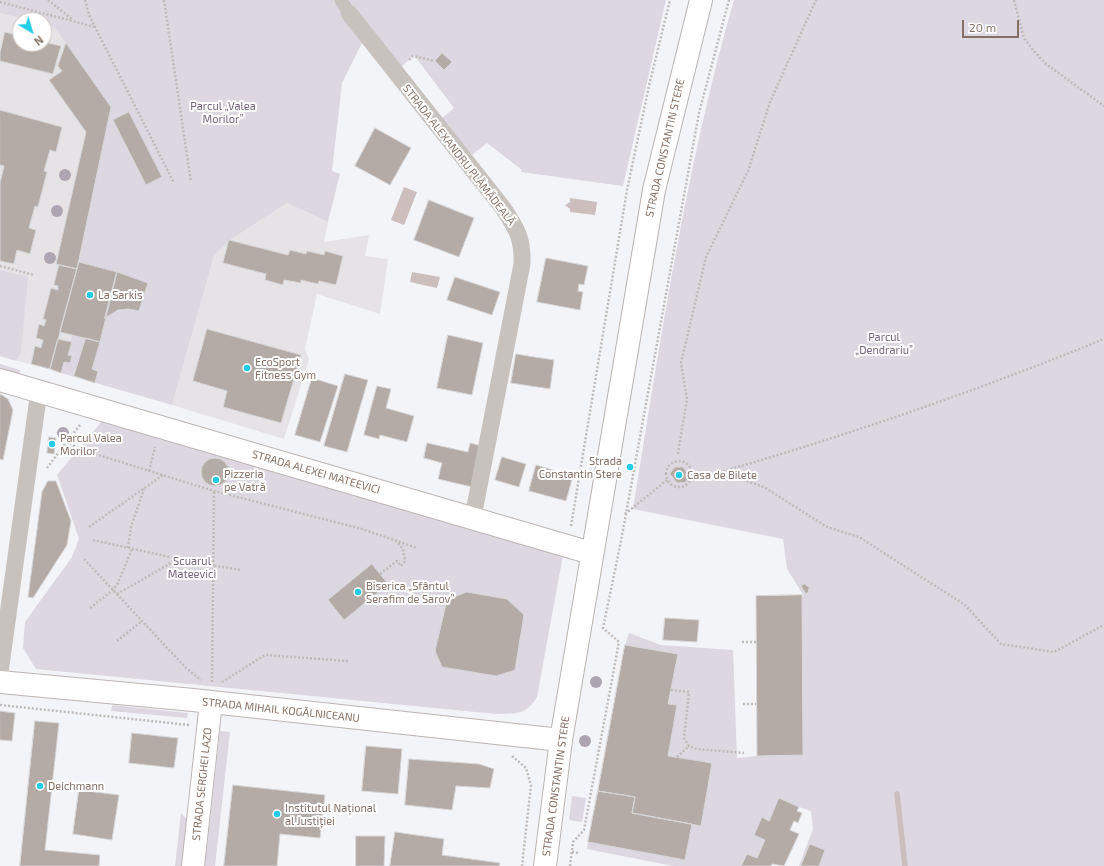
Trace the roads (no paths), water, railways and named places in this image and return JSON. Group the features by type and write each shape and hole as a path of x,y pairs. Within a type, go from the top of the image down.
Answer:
{"main road":[{"name":"STRADA CONSTANTIN STERE","path":"545,866 561,740 591,553 654,190 701,0"},
{"name":"STRADA ALEXEI MATEEVICI","path":"0,380 591,553"},
{"name":"STRADA MIHAIL KOGĂLNICEANU","path":"0,682 211,695 561,740"},
{"name":"STRADA SERGHEI LAZO","path":"193,866 211,695"}],"street":[{"name":"STRADA ALEXANDRU PLĂMĂDEALĂ","path":"345,7 395,73 503,208 515,226 523,248 522,264 473,518"},
{"path":"0,672 39,391"}],"waterway":[{"path":"897,794 905,866"}],"place":[{"name":"La Sarkis","path":"90,295"},
{"name":"EcoSport Fitness Gym","path":"247,368"},
{"name":"Parcul Valea Morilor","path":"52,444"},
{"name":"Strada Constantin Stere","path":"630,467"},
{"name":"Casa de Bilete","path":"679,475"},
{"name":"Pizzeria pe Vatră","path":"216,480"},
{"name":"Biserica „Sfântul Serafim de Sarov”","path":"358,592"},
{"name":"Deichmann","path":"40,786"},
{"name":"Institutul Național al Justiției","path":"277,814"}],"park label":[{"name":"Parcul „Valea Morilor”","path":"223,112"},
{"name":"Parcul „Dendrariu”","path":"884,343"},
{"name":"Scuarul Mateevici","path":"192,567"}]}
